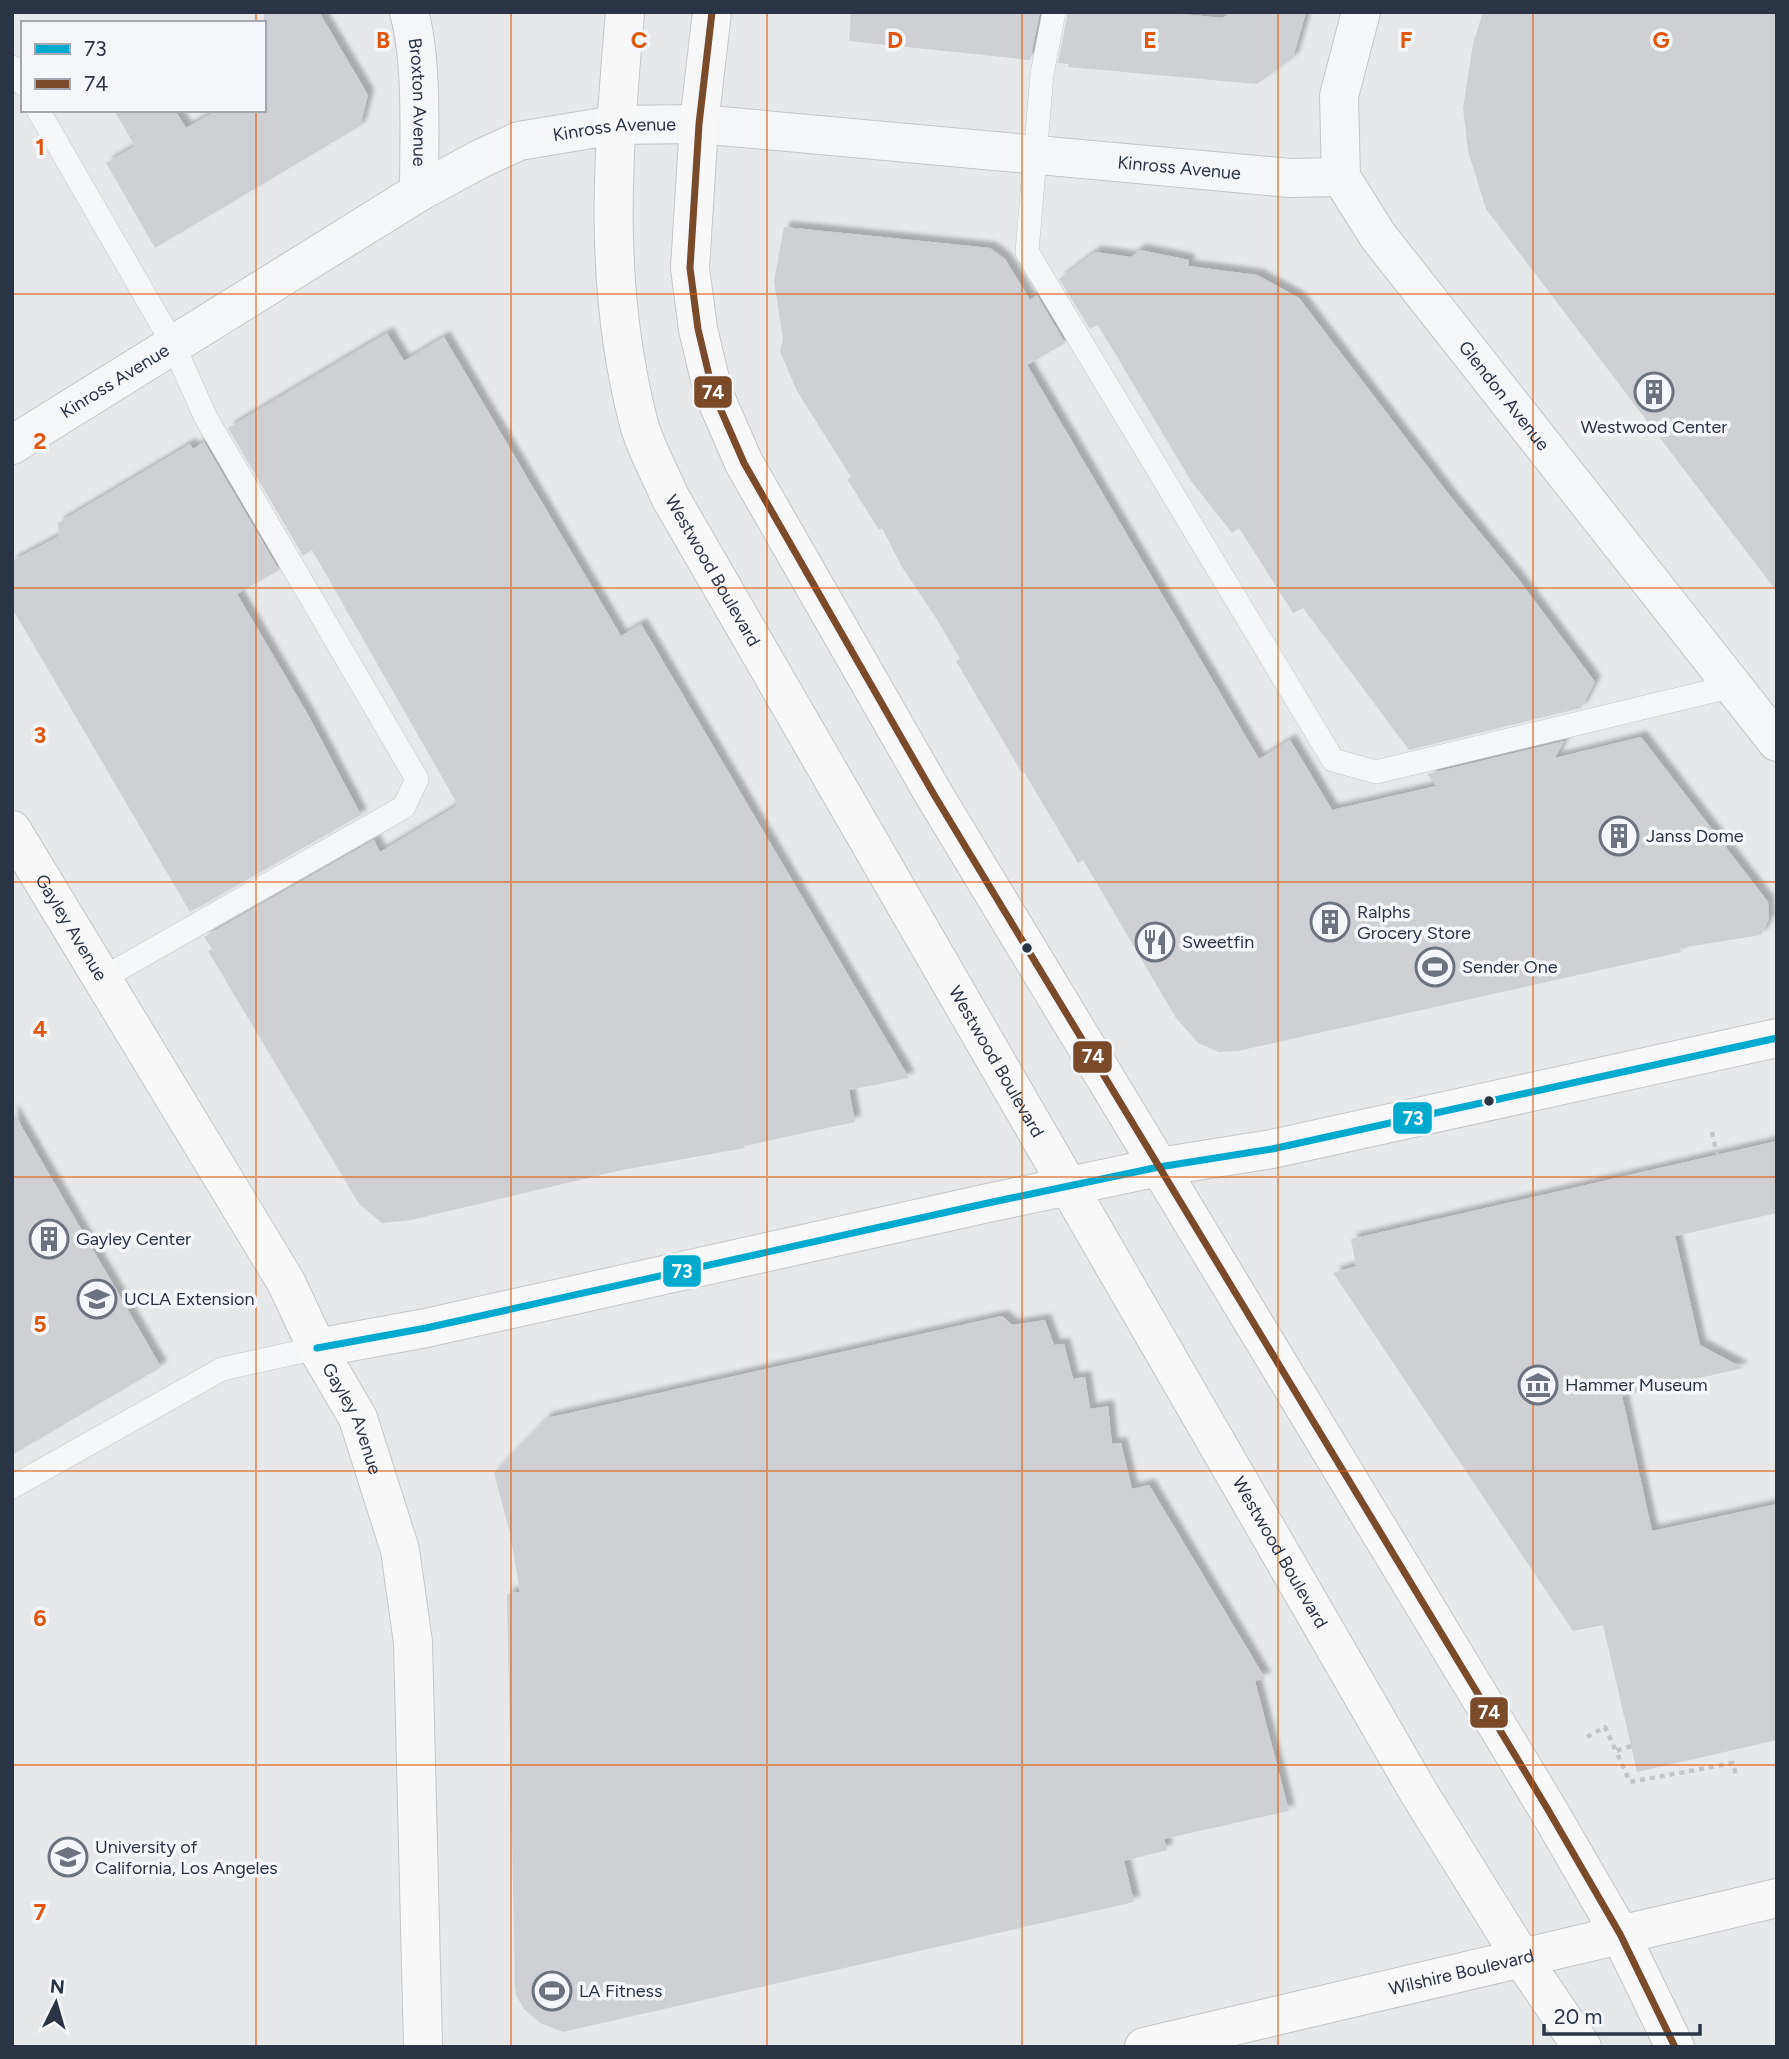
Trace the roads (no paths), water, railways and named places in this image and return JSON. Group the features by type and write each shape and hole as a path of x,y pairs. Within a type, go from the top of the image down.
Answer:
{"main road":[{"name":"Westwood Boulevard","path":"625,12 615,125 612,241 620,332 640,426 670,497 1419,1793 1521,1957 1582,2047"},
{"path":"712,12 699,124 691,268 698,329 713,392 744,463 933,793 1540,1796 1620,1934 1675,2047"},
{"name":"Gayley Avenue","path":"12,830 286,1282 317,1348 358,1418 374,1459 401,1563 413,1642 423,2047"},
{"path":"317,1348 426,1328 1159,1167 1272,1149 1777,1038"},
{"name":"Wilshire Boulevard","path":"1144,2047 1777,1898"}],"street":[{"name":"Broxton Avenue","path":"409,12 414,28 419,109 419,192"},
{"path":"1341,177 1339,96 1361,12"},
{"name":"Kinross Avenue","path":"12,445 419,192 519,141 615,125 699,124 1034,157 1290,178 1341,177"},
{"name":"Glendon Avenue","path":"1341,177 1378,236 1777,743"}],"lane":[{"path":"1054,12 1042,74 1027,252 1333,760 1376,772 1733,686"},
{"path":"39,112 173,344 206,418 417,779 404,807 103,978"},
{"path":"12,1487 222,1369 317,1348"}],"place":[{"name":"Westwood Center","path":"1654,392"},
{"name":"Janss Dome","path":"1619,836"},
{"name":"Ralphs Grocery Store","path":"1330,922"},
{"name":"Sweetfin","path":"1155,942"},
{"name":"Sender One","path":"1435,967"},
{"name":"Gayley Center","path":"49,1239"},
{"name":"UCLA Extension","path":"97,1299"},
{"name":"Hammer Museum","path":"1538,1385"},
{"name":"University of California, Los Angeles","path":"68,1857"},
{"name":"LA Fitness","path":"552,1991"}]}
